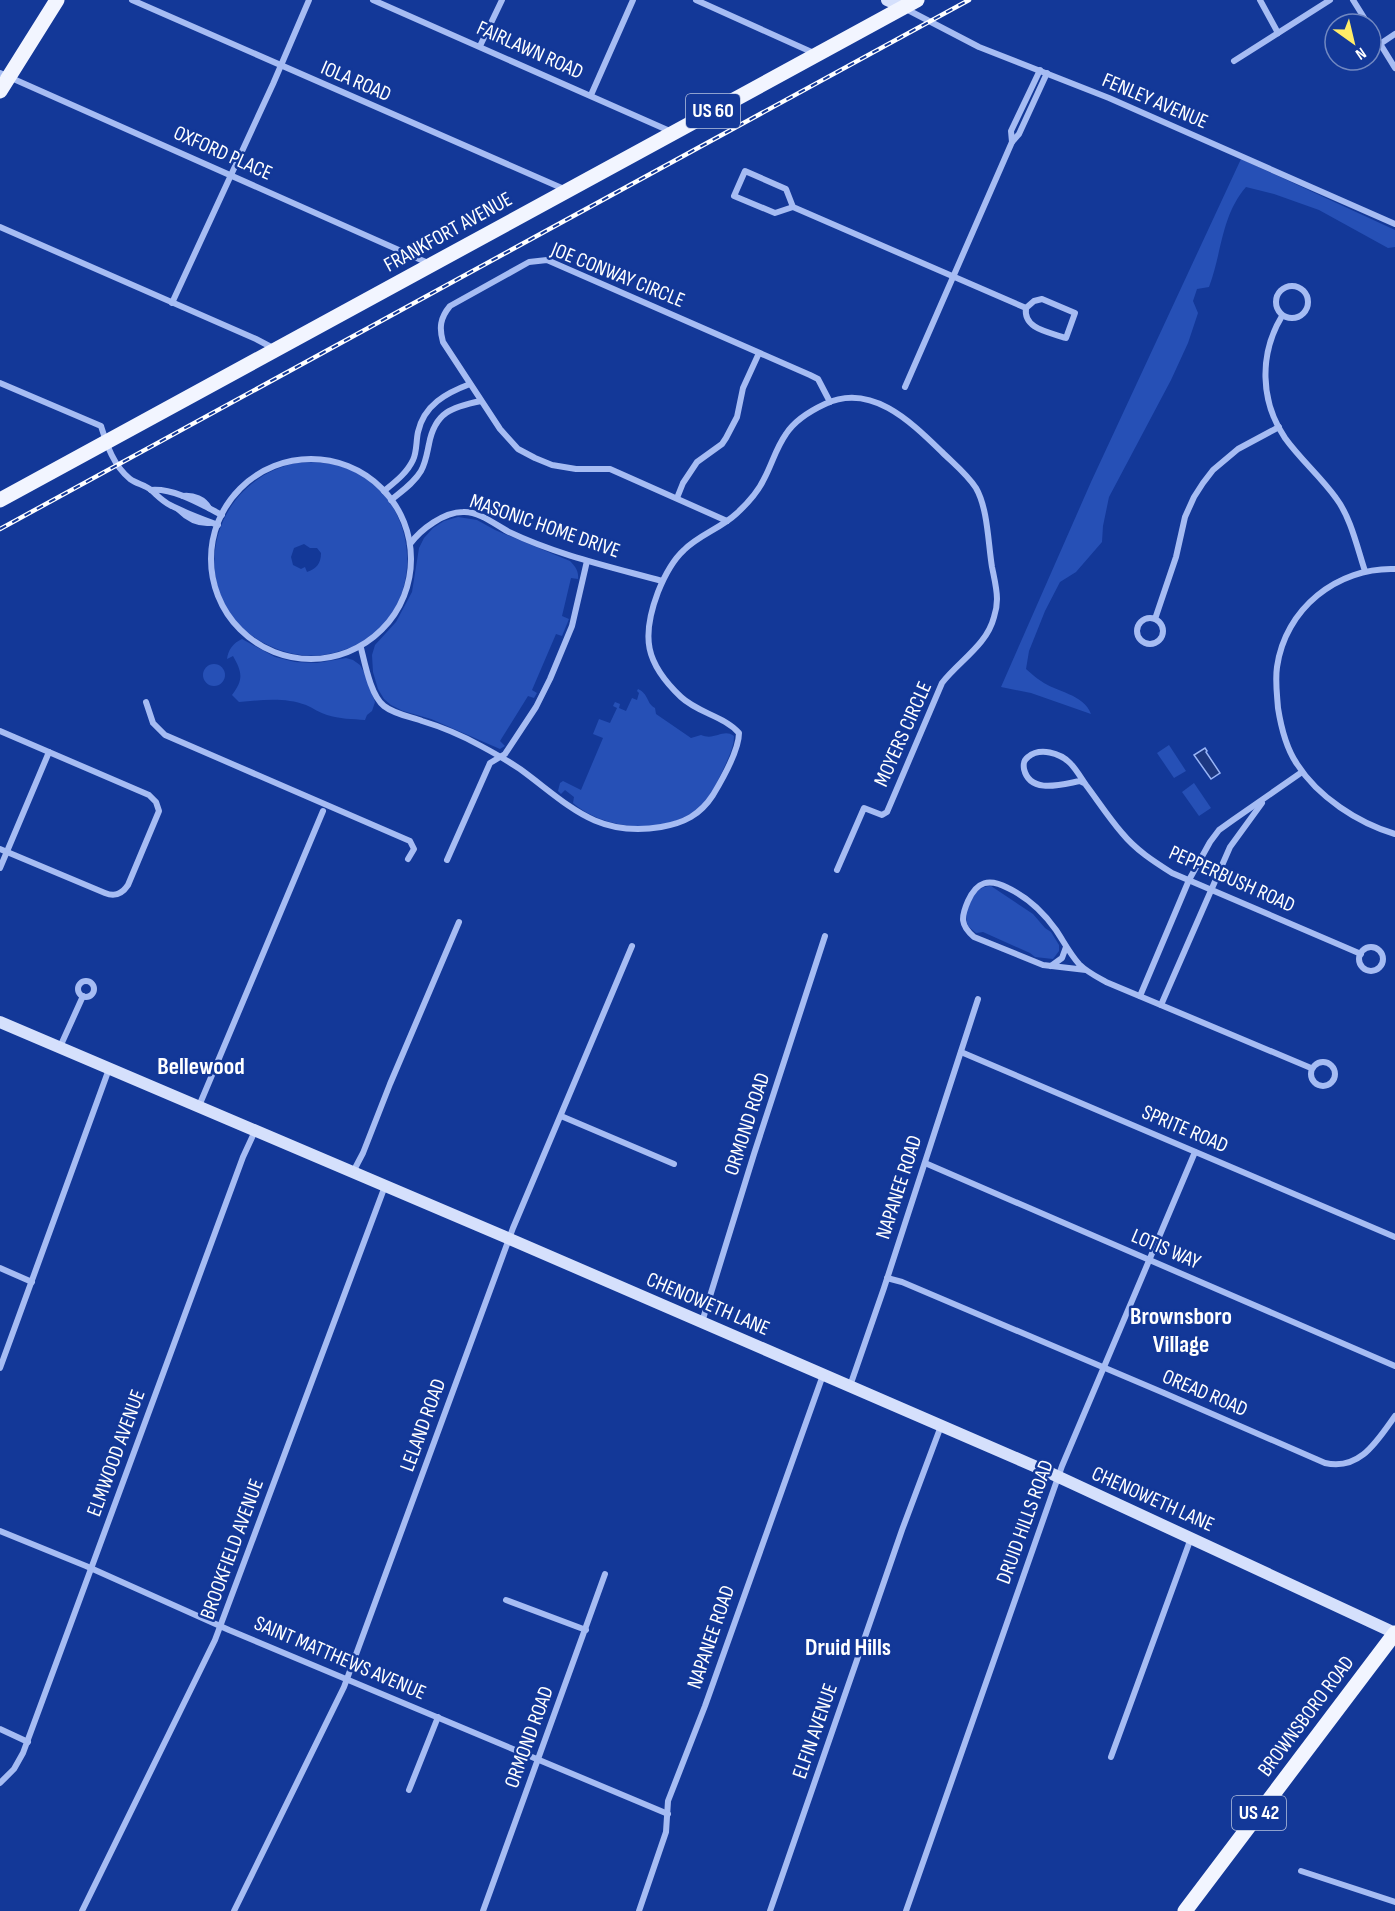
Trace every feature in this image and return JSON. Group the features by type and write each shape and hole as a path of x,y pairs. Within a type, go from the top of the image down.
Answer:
{"main road":[{"path":"0,91 4,75 57,0"},
{"path":"887,0 910,4"},
{"name":"FRANKFORT AVENUE","path":"0,500 910,4"},
{"name":"CHENOWETH LANE","path":"0,1022 510,1239 1058,1477 1395,1633"},
{"name":"BROWNSBORO ROAD","path":"1185,1911 1395,1633"}],"street":[{"name":"IOLA ROAD","path":"132,0 567,190"},
{"path":"172,303 309,0"},
{"name":"FAIRLAWN ROAD","path":"373,0 673,133"},
{"path":"480,46 502,0"},
{"path":"591,95 633,0"},
{"path":"696,0 817,54"},
{"path":"1260,0 1278,33"},
{"path":"1234,61 1330,0"},
{"name":"FENLEY AVENUE","path":"910,4 979,47 1207,141 1395,224"},
{"path":"1383,49 1395,68"},
{"path":"905,387 1011,142 1011,131 1043,72"},
{"name":"OXFORD PLACE","path":"4,75 431,265"},
{"path":"793,207 786,189 745,171 734,196 775,213 793,207 1026,308"},
{"path":"0,227 256,339 276,350"},
{"name":"JOE CONWAY CIRCLE","path":"727,521 609,469 568,468 552,465 518,448 508,439 481,401 443,342 440,322 444,313 450,306 529,262 547,260 818,379 830,402"},
{"path":"1289,285 1301,288 1308,299 1305,312 1294,318 1282,315 1275,305 1278,292 1289,285"},
{"path":"1042,299 1075,313 1066,338 1030,325 1025,316 1026,308 1034,301 1042,299"},
{"path":"1282,315 1269,342 1265,373 1270,406 1292,446 1338,499 1365,571"},
{"path":"677,498 683,483 697,462 722,444 726,438 737,417 744,388 759,352"},
{"path":"0,383 101,426 116,463 125,474 177,508 215,524"},
{"path":"384,490 399,478 413,461 420,423 432,405 442,396 470,384"},
{"name":"MOYERS CIRCLE","path":"662,581 678,555 727,521 755,493 786,432 804,416 830,402 851,397 885,406 900,414 965,474 975,487 983,509 997,598 994,617 988,633 979,646 942,683 887,812 882,815 864,808 837,870"},
{"path":"391,500 412,482 422,469 434,426 440,418 455,408 481,401"},
{"path":"1155,619 1176,557 1185,517 1198,490 1213,470 1225,459 1279,426"},
{"path":"323,460 339,463 368,477 384,490 391,500 400,513 410,544 410,573 403,600 394,617 382,632 361,648 332,657 296,658 279,654 263,646 240,630 231,619 215,587 212,548 215,524 236,494 260,472 290,461 323,460"},
{"path":"151,490 160,489 182,496 222,515"},
{"name":"MASONIC HOME DRIVE","path":"410,544 428,527 447,515 467,511 535,543 586,561 662,581"},
{"path":"447,860 490,763 505,754 521,732 550,679 572,626 586,561"},
{"path":"1395,568 1365,571 1336,582 1312,599 1292,623 1280,651 1276,680 1280,720 1295,761 1302,772 1317,789 1339,806 1362,821 1395,834"},
{"path":"361,648 373,689 384,706 480,746 518,768 566,805 590,818 612,826 639,830 675,824 690,819 706,806 716,791 738,742 739,733 734,727 692,706 680,696 657,666 651,653 648,630 651,612 662,581"},
{"path":"1144,619 1155,619 1163,626 1163,636 1156,644 1145,644 1138,637 1137,627 1144,619"},
{"path":"146,702 153,723 165,735 410,841 414,849 408,859"},
{"path":"0,731 149,795 156,802 158,813 128,885 116,895 105,894 3,850"},
{"path":"0,868 3,850 49,752"},
{"name":"PEPPERBUSH ROAD","path":"1084,783 1080,781 1051,787 1044,786 1031,780 1026,774 1023,766 1025,759 1032,753 1040,752 1057,755 1071,764 1122,833 1145,856 1172,873 1361,954"},
{"path":"1140,996 1189,880 1201,856 1219,830 1302,772"},
{"path":"1161,1005 1230,847 1266,798"},
{"path":"199,1106 323,812"},
{"path":"1086,970 1050,966 1029,960 974,937 962,919 972,891 985,882 995,882 1007,887 1041,912 1086,970 1106,982 1311,1068"},
{"path":"353,1172 459,922"},
{"name":"ORMOND ROAD","path":"702,1323 825,936"},
{"name":"LELAND ROAD","path":"234,1911 347,1679 510,1239 632,946"},
{"path":"1050,966 1062,958 1066,947"},
{"path":"60,1047 83,996"},
{"name":"NAPANEE ROAD","path":"850,1386 978,999"},
{"name":"SPRITE ROAD","path":"961,1052 1395,1238"},
{"path":"1318,1062 1328,1062 1334,1069 1334,1078 1327,1085 1318,1085 1311,1078 1311,1068 1318,1062"},
{"path":"0,1368 110,1068"},
{"path":"561,1116 674,1164"},
{"name":"ELMWOOD AVENUE","path":"0,1783 19,1762 28,1742 255,1130"},
{"name":"DRUID HILLS ROAD","path":"906,1911 1058,1477 1195,1152"},
{"name":"LOTIS WAY","path":"925,1163 1395,1366"},
{"name":"BROOKFIELD AVENUE","path":"82,1911 221,1626 385,1186"},
{"path":"0,1268 32,1282"},
{"name":"OREAD ROAD","path":"887,1278 902,1282 1330,1464 1351,1462 1364,1455 1395,1416"},
{"name":"NAPANEE ROAD","path":"639,1911 663,1844 668,1800 705,1706 823,1375"},
{"name":"ELFIN AVENUE","path":"770,1911 902,1530 941,1426"},
{"name":"SAINT MATTHEWS AVENUE","path":"0,1531 668,1814"},
{"path":"1112,1757 1191,1538"},
{"name":"ORMOND ROAD","path":"483,1911 605,1574"},
{"path":"506,1600 586,1629"},
{"path":"409,1790 438,1718"},
{"path":"0,1729 28,1742"},
{"path":"1300,1871 1395,1902"}],"shaded area":[{"path":"1241,159 1395,230 1395,247 1388,248 1319,210 1246,187 1227,222 1209,287 1197,289 1193,301 1198,313 1188,343 1109,497 1102,542 1076,572 1060,582 1029,651 1026,669 1047,685 1082,702 1091,714 1031,693 1001,687 1091,482"},
{"path":"297,463 341,466 374,485 396,513 406,547 405,583 391,615 363,641 323,655 289,653 270,646 242,627 224,603 215,575 216,546 224,518 241,494 266,474","holes":["304,544 310,548 317,548 321,557 317,566 307,572 305,567 301,569 293,565 291,557 294,548"]},
{"path":"458,517 477,520 495,530 570,561 578,574 578,579 571,578 562,616 569,619 562,636 556,634 532,690 537,693 534,698 528,696 500,741 505,746 500,749 431,719 391,705 378,689 373,672 372,655 375,645 396,622 412,592 419,548 424,538 444,521"},
{"path":"242,639 275,657 295,662 317,663 346,658 353,660 360,665 365,674 375,702 372,711 365,720 346,719 322,713 298,702 273,700 239,702 232,695 240,680 240,671 233,656 227,659 232,647"},
{"path":"214,664 222,667 225,675 222,683 214,686 206,683 203,675 206,667"},
{"path":"638,689 644,693 655,708 656,714 691,738 701,735 711,737 726,733 734,736 728,759 705,802 683,818 651,826 617,824 601,819 573,803 574,797 565,790 561,794 558,791 563,781 581,790 603,738 593,734 599,719 610,723 617,708 613,706 615,702 620,704 619,708 626,711 632,698 637,700"},
{"path":"1169,745 1186,771 1174,778 1157,753"},
{"path":"1205,748 1220,773 1211,779 1194,755"},
{"path":"1194,783 1211,808 1199,816 1182,792"},
{"path":"991,886 1033,914 1051,932 1059,945 1059,951 1053,959 1035,957 983,932 976,933 968,926 966,913 970,900 979,890"}],"railway":[{"path":"0,529 969,0"}],"district":[{"name":"Bellewood","path":"201,1066"},
{"name":"Brownsboro Village","path":"1181,1330"},
{"name":"Druid Hills","path":"848,1647"}]}
